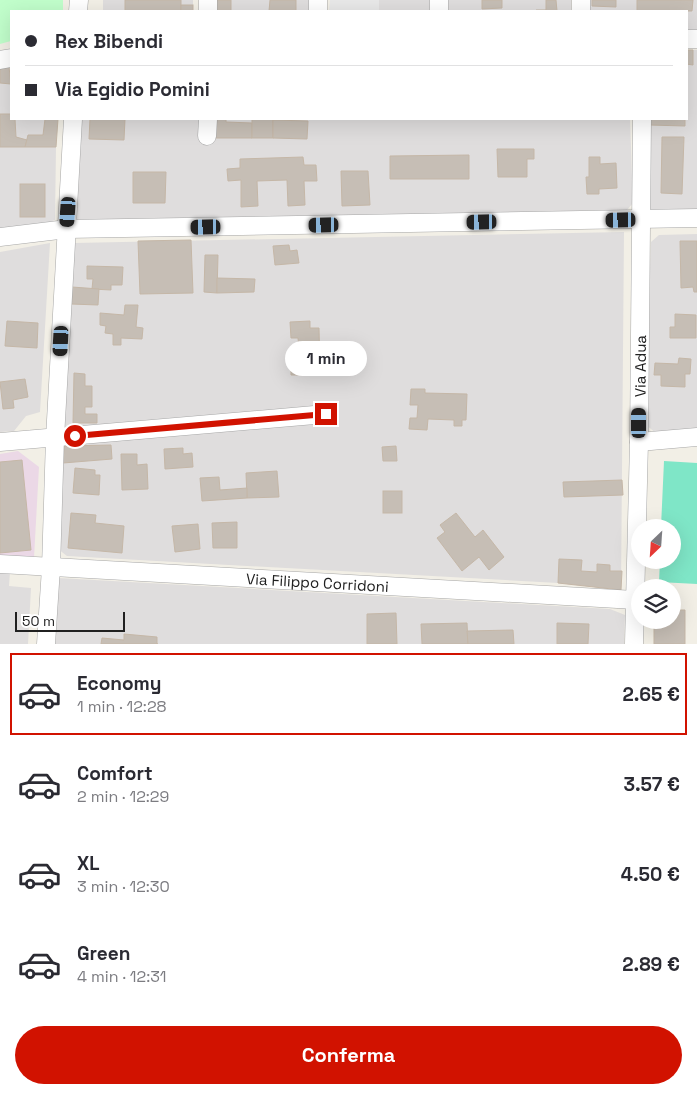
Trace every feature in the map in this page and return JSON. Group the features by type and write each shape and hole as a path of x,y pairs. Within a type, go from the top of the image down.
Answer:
{"street":[{"path":"46,644 51,568 55,438 73,120"},
{"name":"Via Adua","path":"636,579 639,442 642,120"},
{"path":"0,237 67,229 697,218"},
{"path":"0,442 326,414"},
{"path":"639,442 697,437"},
{"name":"Via Filippo Corridoni","path":"0,564 631,600"},
{"name":"Via Adua","path":"634,629 634,644"}],"shaded area":[{"path":"103,0 193,0 193,10 103,10"},
{"path":"215,0 309,0 309,10 215,10"},
{"path":"330,0 379,0 379,10 329,10"},
{"path":"379,0 431,0 431,10 379,10"},
{"path":"448,0 571,0 571,10 448,10"},
{"path":"584,0 697,0 697,31 688,32 688,10 584,10"},
{"path":"688,50 697,50 697,211 652,214 648,202 649,120 688,120"},
{"path":"10,66 10,120 58,120 55,220 43,225 0,230 0,69"},
{"path":"80,120 630,120 633,203 627,210 77,222"},
{"path":"624,232 621,590 558,583 67,556 58,549 74,243"},
{"path":"697,234 697,432 658,435 644,423 651,242 659,235"},
{"path":"50,243 40,412 26,416 14,431 0,432 0,252"},
{"path":"18,451 39,467 34,558 0,555 0,454"},
{"path":"0,572 10,572 9,586 31,588 28,644 0,644"},
{"path":"58,578 610,609 625,615 624,644 55,644"}],"green space":[{"path":"0,0 63,0 63,10 10,10 10,41 0,44"},
{"path":"664,461 697,463 697,584 681,583 681,579 659,579 660,569 681,569 681,519 661,519"}],"building":[{"path":"125,0 181,0 181,10 125,10"},
{"path":"215,0 231,0 231,10 215,10"},
{"path":"270,0 296,0 296,10 269,10"},
{"path":"482,0 502,0 502,8 482,9"},
{"path":"546,0 556,0 557,10 546,10"},
{"path":"592,0 616,0 616,7 592,6"},
{"path":"637,0 693,0 692,11 637,10"},
{"path":"181,5 193,5 193,10 181,10"},
{"path":"688,50 693,50 693,65 688,64"},
{"path":"9,67 10,84 0,83 0,69"},
{"path":"0,114 10,114 10,120 15,120 16,137 27,140 25,147 0,147"},
{"path":"45,120 58,120 56,147 25,147 28,135 43,135"},
{"path":"90,120 125,120 124,140 89,139"},
{"path":"214,120 252,123 252,138 214,138"},
{"path":"252,120 273,120 273,138 252,138"},
{"path":"273,120 308,121 307,139 273,138"},
{"path":"649,120 685,120 685,126 649,125"},
{"path":"662,137 684,137 682,194 661,193"},
{"path":"497,149 534,149 534,159 527,159 527,177 498,177"},
{"path":"469,155 469,179 390,179 390,156"},
{"path":"303,157 304,165 316,165 317,181 304,181 305,205 288,206 287,180 257,181 258,206 241,207 241,180 228,181 227,169 240,168 240,159"},
{"path":"589,157 600,157 600,164 616,163 617,188 599,189 599,194 587,194 586,177 589,177"},
{"path":"341,171 368,171 370,205 342,206"},
{"path":"133,172 166,172 165,203 133,203"},
{"path":"20,184 45,184 45,217 20,217"},
{"path":"191,240 193,293 140,294 138,241"},
{"path":"680,241 697,241 697,292 694,292 693,287 681,288"},
{"path":"289,245 290,251 297,250 299,263 275,265 273,246"},
{"path":"205,255 218,255 217,293 204,292"},
{"path":"87,266 123,267 122,285 111,285 111,290 92,289 93,279 87,279"},
{"path":"217,278 255,279 254,292 217,293"},
{"path":"72,287 99,289 98,305 71,304"},
{"path":"125,305 138,305 136,327 143,328 142,339 121,338 121,345 113,345 113,334 105,333 106,326 100,325 100,313 124,315"},
{"path":"675,314 696,315 696,338 670,338 670,327 675,327"},
{"path":"7,321 38,323 37,348 5,346"},
{"path":"310,321 310,328 319,328 320,375 291,375 291,350 299,350 298,338 291,338 290,322"},
{"path":"679,358 691,359 690,374 685,374 685,387 661,386 661,375 654,375 655,363 678,364"},
{"path":"74,373 85,374 85,386 92,386 92,407 85,407 85,414 97,414 97,423 73,423"},
{"path":"25,379 28,397 13,400 14,408 3,409 0,382"},
{"path":"411,389 425,389 425,393 467,394 466,420 462,420 462,426 454,426 454,420 428,419 427,430 409,429 410,418 417,418 418,405 410,405"},
{"path":"111,445 112,459 63,463 64,446"},
{"path":"396,446 397,461 383,461 382,447"},
{"path":"183,448 183,454 192,453 193,467 165,469 164,449"},
{"path":"121,454 137,454 137,465 147,464 148,489 122,490"},
{"path":"22,460 31,550 0,553 0,462"},
{"path":"75,468 95,470 95,475 100,475 99,495 73,493"},
{"path":"277,471 279,497 247,498 246,473"},
{"path":"219,477 220,490 247,488 247,498 202,501 200,478"},
{"path":"622,480 623,495 564,497 563,482"},
{"path":"383,491 402,491 402,513 383,513"},
{"path":"71,513 96,515 95,523 124,526 122,553 68,548"},
{"path":"456,513 475,537 483,530 504,557 489,570 479,557 462,571 437,538 445,532 440,525"},
{"path":"237,522 237,548 213,548 212,523"},
{"path":"198,524 200,549 175,552 172,526"},
{"path":"559,559 582,560 581,571 597,572 597,564 610,565 610,571 622,571 621,590 558,583"},
{"path":"681,610 685,610 685,644 654,644 654,629 681,629"},
{"path":"396,613 397,644 367,644 367,614"},
{"path":"467,623 468,644 422,644 421,624"},
{"path":"557,623 589,624 588,644 557,644"},
{"path":"513,630 514,644 468,644 467,631"},
{"path":"124,634 157,637 157,644 101,644 102,638 124,640"}],"route":[{"path":"75,436 326,414"}]}
